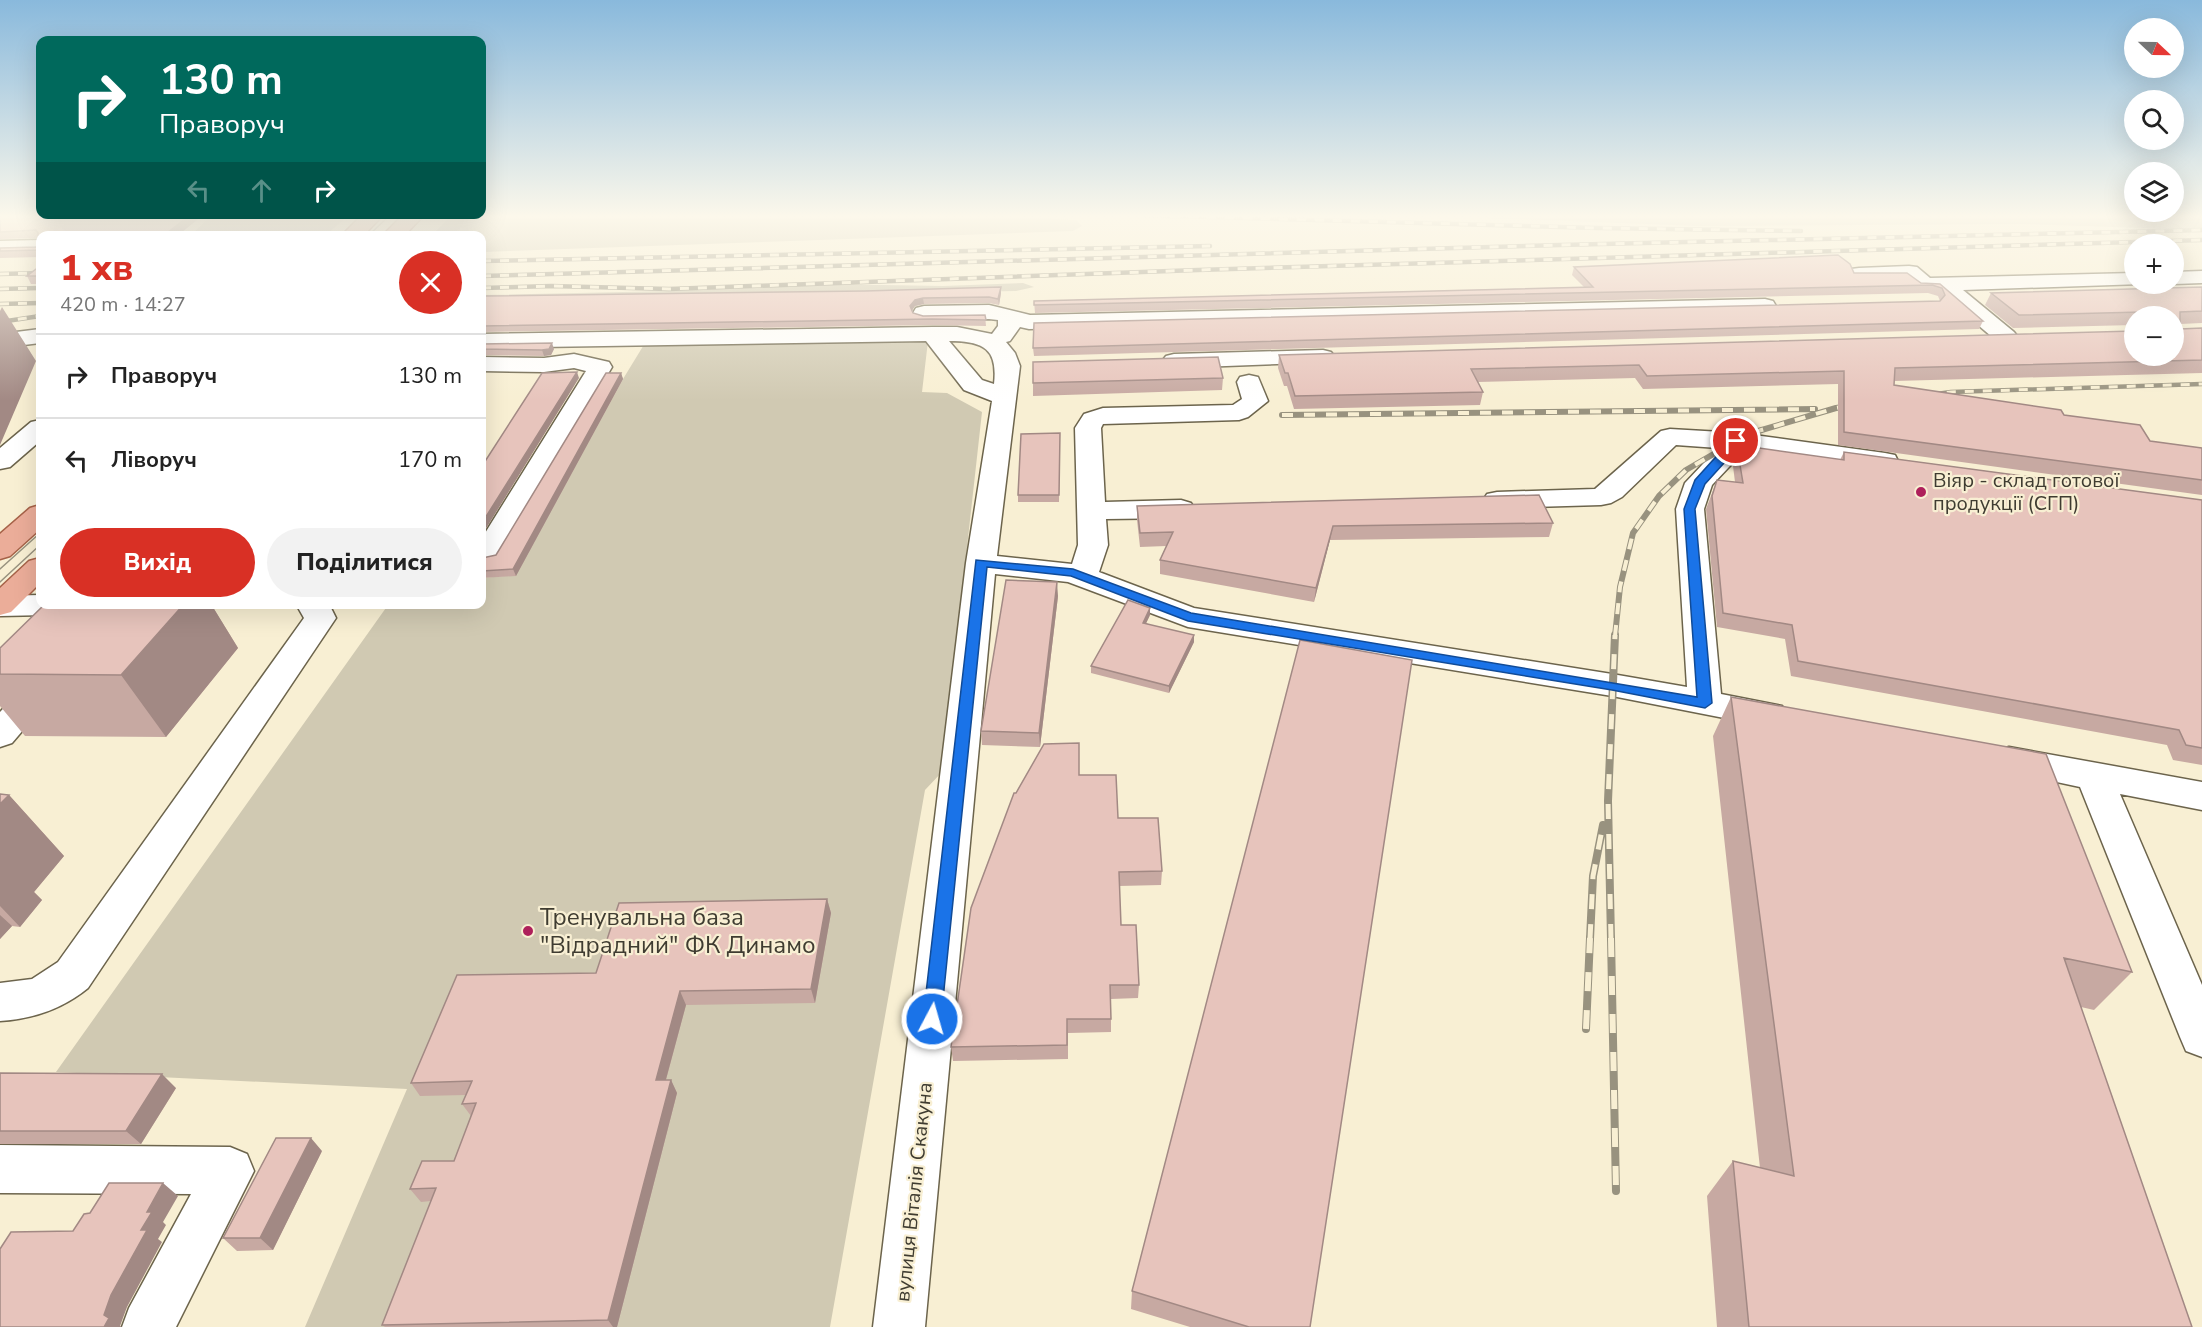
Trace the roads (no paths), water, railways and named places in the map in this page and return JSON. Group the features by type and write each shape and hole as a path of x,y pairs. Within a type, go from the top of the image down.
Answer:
{"main road":[{"path":"0,550 36,518"},
{"path":"0,606 36,571"}],"street":[{"path":"1916,277 1925,284 2124,279"},
{"path":"2184,278 2202,277"},
{"path":"1942,284 2017,336 1970,338"},
{"path":"933,334 944,351 973,385 985,392 1010,358 1029,322 1784,305"},
{"path":"906,313 989,312 1010,358"},
{"path":"486,341 581,350 933,334 980,337 1010,358"},
{"path":"0,341 36,336"},
{"path":"486,364 544,365 581,350"},
{"path":"486,555 600,367 581,350"},
{"path":"1149,362 1348,356"},
{"name":"вулиця Віталія Скакуна","path":"899,1327 981,563 1010,358"},
{"path":"1083,576 1093,546 1088,428 1093,419 1103,416 1239,412 1255,401 1249,382"},
{"path":"0,461 36,431"},
{"path":"1475,500 1601,497 1612,491 1670,437 1738,441 1905,464"},
{"path":"1705,703 1690,509 1699,483 1738,441"},
{"path":"1092,511 1212,508"},
{"path":"981,563 1073,573 1188,616 1612,686 1796,720"},
{"path":"0,606 95,617 109,609"},
{"path":"0,1002 25,1001 59,987 73,975 320,618 317,609"},
{"path":"0,734 63,665"},
{"path":"1980,755 2202,796"},
{"path":"2094,776 2202,1037"},
{"path":"0,1169 230,1171 148,1327"}],"tram line":[{"path":"0,569 36,537"},
{"path":"0,582 36,549"}],"railway":[{"path":"486,288 551,286 669,289 1005,277"},
{"path":"0,289 36,288"},
{"path":"0,304 36,303"},
{"path":"0,322 36,317"},
{"path":"1929,395 1951,392 2202,384"},
{"path":"1615,636 1620,587 1633,533 1659,496 1686,470 1748,434 1836,408 1855,405"},
{"path":"1282,415 1815,409"},
{"path":"1611,939 1608,801 1615,635"},
{"path":"1590,939 1593,876 1603,825"},
{"path":"1586,1029 1590,938"},
{"path":"1611,938 1616,1191"}],"place":[{"name":"Віяр - склад готової продукції (СГП)","path":"1921,492"},
{"name":"Тренувальна база \"Відрадний\" ФК Динамо","path":"528,931"}]}
